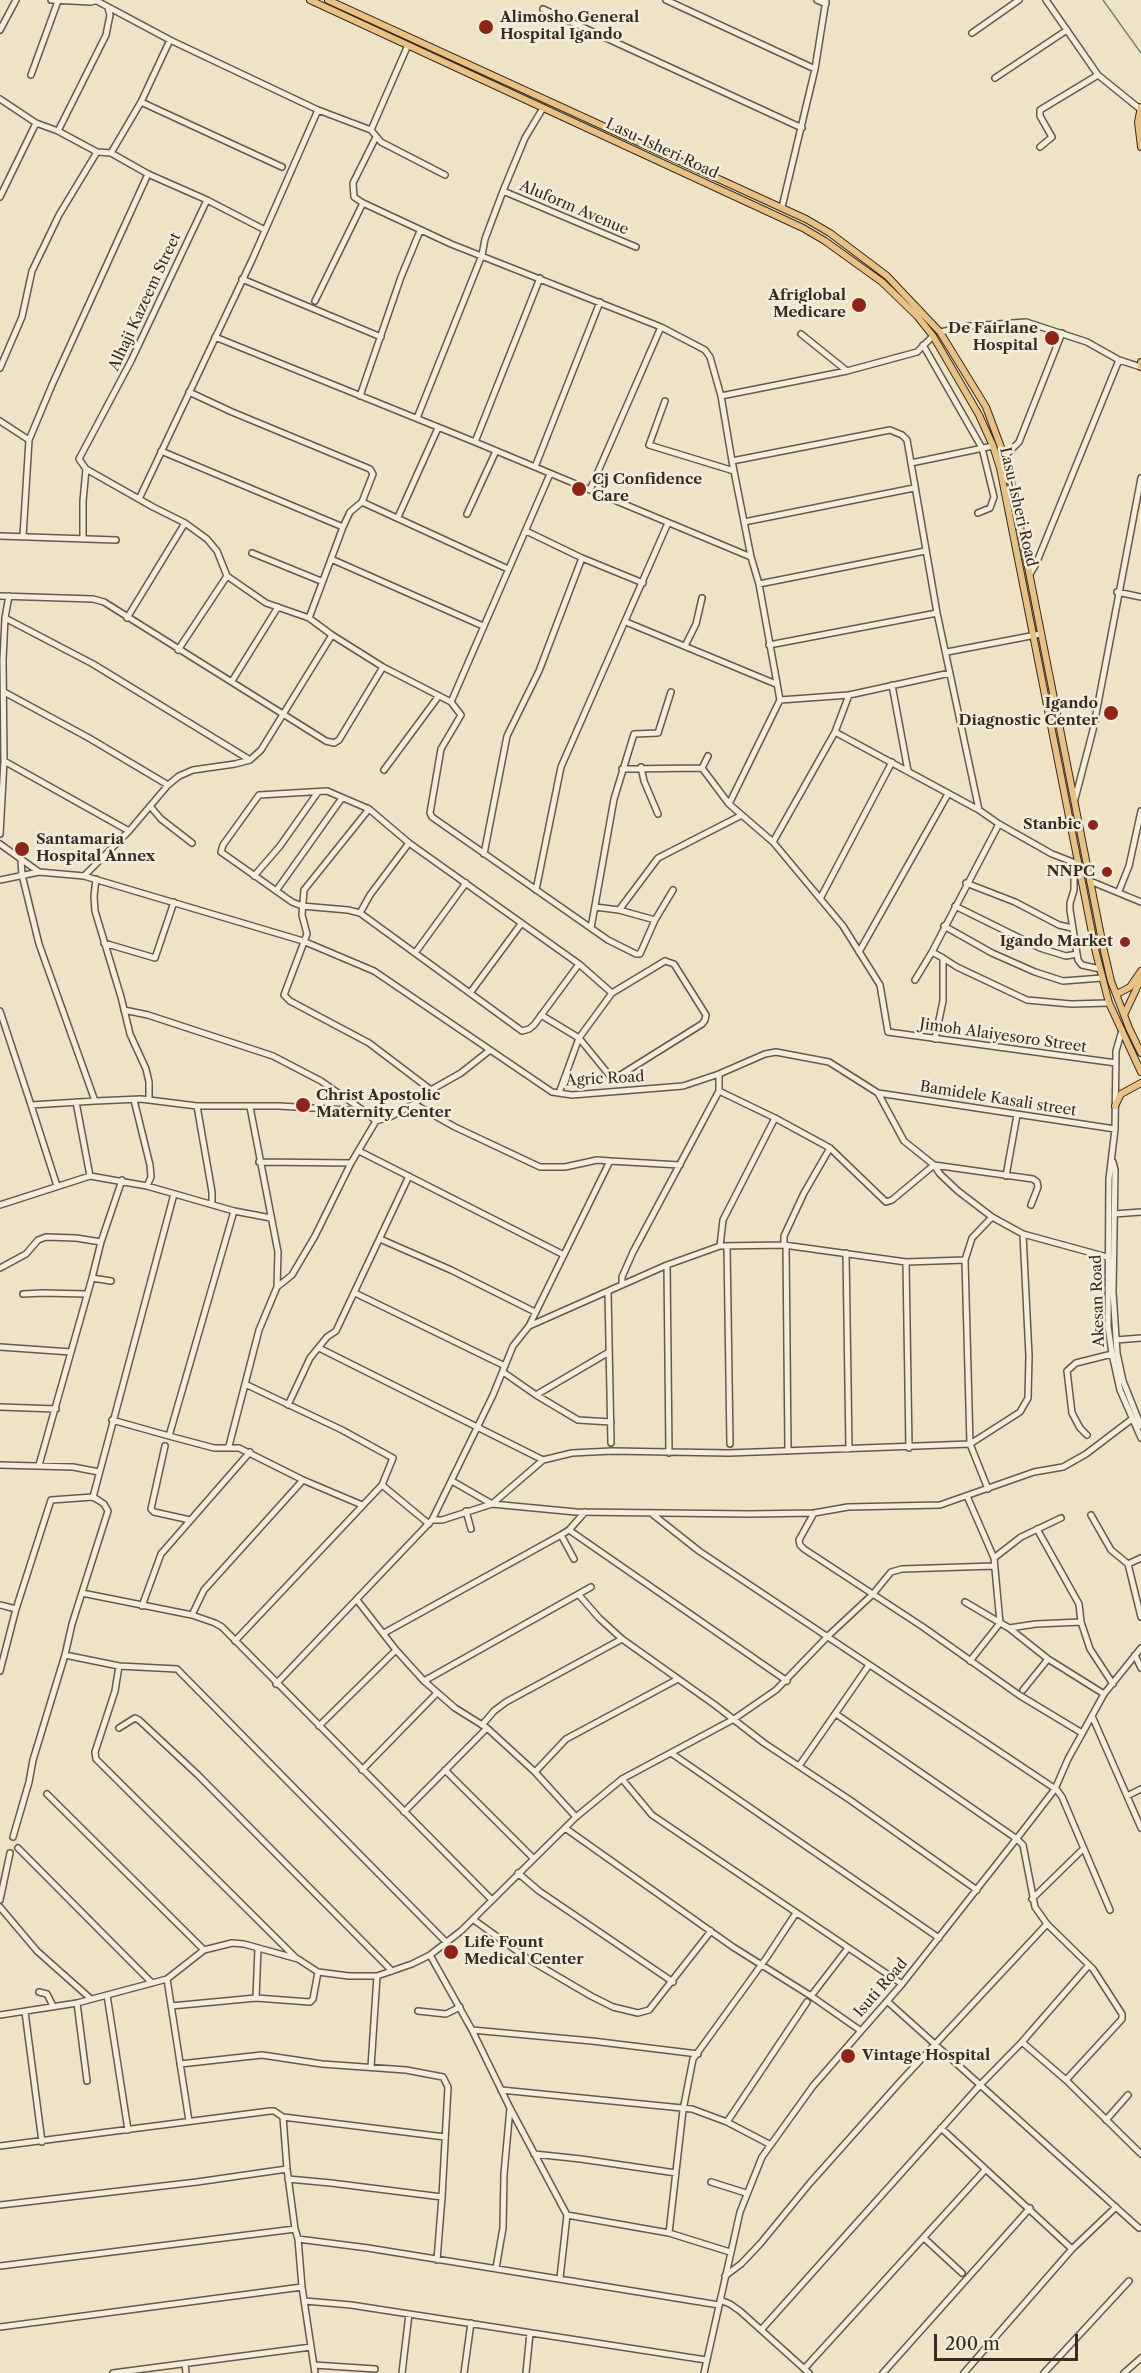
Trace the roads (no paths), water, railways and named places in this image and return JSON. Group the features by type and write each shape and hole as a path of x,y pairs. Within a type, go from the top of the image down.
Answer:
{"main road":[{"name":"Lasu-Isheri Road","path":"310,0 778,215 825,241 882,282 917,316 933,336 979,415 993,446 1034,636 1076,864 1102,978 1109,1003 1141,1072"},
{"name":"Lasu-Isheri Road","path":"328,0 337,2 782,207 830,233 879,269 906,294 940,332 986,407 1005,456 1104,951 1124,1015 1141,1053"},
{"path":"1141,108 1138,122 1141,147"},
{"path":"1141,362 1141,367"},
{"path":"1117,994 1130,987 1141,971"},
{"path":"1124,1015 1140,984"},
{"path":"1115,1106 1121,1094 1141,1083"}],"street":[{"path":"0,30 16,0"},
{"path":"51,0 98,1 170,40 318,110 370,130 395,150 445,175"},
{"path":"666,0 815,69"},
{"path":"782,207 815,69 826,2 817,0"},
{"path":"972,33 1019,0"},
{"path":"1046,0 1098,75 1141,108"},
{"path":"32,75 58,1"},
{"path":"58,131 106,35 110,15 108,8"},
{"path":"543,9 802,128"},
{"path":"995,78 1067,30"},
{"path":"111,153 141,102 170,40"},
{"path":"370,130 408,45"},
{"path":"1040,147 1052,137 1040,116 1041,111 1098,75"},
{"path":"0,99 36,123 58,131 97,152 111,153 148,174 207,200 265,230"},
{"path":"141,102 282,167"},
{"path":"417,418 482,255 487,231 503,190 525,138 543,108"},
{"path":"139,499 265,230 318,110"},
{"path":"0,196 36,123"},
{"path":"376,137 353,183 354,197 363,204 420,231 661,327 708,353 721,396 780,700 729,804"},
{"path":"0,368 22,317 32,271 59,215 97,152"},
{"path":"23,536 29,440 148,174"},
{"name":"Aluform Avenue","path":"503,190 636,247"},
{"name":"Alhaji Kazeem Street","path":"86,469 79,459 82,451 131,361 207,200"},
{"path":"315,302 363,204"},
{"path":"360,396 398,285 420,231"},
{"path":"475,442 540,278"},
{"path":"242,279 381,337"},
{"path":"535,467 600,302"},
{"path":"940,332 970,326 1018,322 1087,342 1119,360 1141,367"},
{"path":"590,490 661,327"},
{"path":"1005,456 1019,442 1063,333 1061,333"},
{"path":"801,334 847,371"},
{"path":"721,396 847,371 917,352 933,336"},
{"path":"215,337 751,557"},
{"path":"923,345 982,448 994,497 990,508 978,513"},
{"path":"1030,574 1119,360"},
{"path":"189,392 370,469 373,474 362,502 350,512 343,527 309,618"},
{"path":"665,401 649,445 734,471"},
{"path":"0,421 29,440"},
{"path":"398,517 438,428"},
{"path":"732,461 850,436 892,430 907,440 937,613 979,810"},
{"path":"911,463 993,446"},
{"path":"161,451 343,527"},
{"path":"467,514 496,451"},
{"path":"83,538 86,469 185,523 211,543 227,576 266,603 309,618 382,667 451,702 461,718 441,749 430,813 432,817 618,946 638,955 673,890"},
{"path":"451,702 550,474"},
{"path":"1075,799 1093,730 1141,478"},
{"path":"744,522 914,488"},
{"path":"362,502 508,569"},
{"path":"127,618 185,523"},
{"path":"536,890 561,767 576,729 644,583 668,523"},
{"path":"526,531 582,558 644,583"},
{"path":"0,536 116,540"},
{"path":"759,584 925,551"},
{"path":"252,553 321,581"},
{"path":"484,854 507,736 539,671 582,558"},
{"path":"331,559 483,626"},
{"path":"178,650 227,576"},
{"path":"1118,592 1141,597"},
{"path":"0,596 93,599 112,606 178,650 232,681 326,741 334,743 339,740 382,667"},
{"path":"0,834 4,761 2,726 5,618 9,597"},
{"path":"686,646 696,624 702,598"},
{"path":"232,681 278,607"},
{"path":"769,645 937,613"},
{"path":"5,618 93,664 250,760"},
{"path":"626,622 776,684"},
{"path":"947,652 1041,634"},
{"path":"84,876 179,776 193,770 250,760 261,750 332,635"},
{"path":"780,700 849,695 950,672"},
{"path":"892,686 908,771"},
{"path":"4,692 89,738 168,785"},
{"path":"591,928 614,799 633,734 658,733 671,692"},
{"path":"773,842 835,732 849,695"},
{"path":"384,770 438,697"},
{"path":"835,732 979,810 999,824 1076,864 1074,890 1070,903 1077,954 1082,965 1100,969"},
{"path":"702,768 708,756"},
{"path":"4,761 129,831"},
{"path":"821,897 892,762"},
{"path":"641,767 644,781 658,814"},
{"path":"702,768 740,816 773,842 821,897 859,952 948,795"},
{"path":"622,769 702,768"},
{"path":"579,964 529,1029 522,1030 360,914 348,910 302,906 292,902 221,852 223,845 259,795 327,791 369,809 409,843 579,964 612,993"},
{"path":"254,876 301,818 318,792"},
{"path":"276,891 342,798"},
{"path":"150,806 161,819 192,843"},
{"path":"369,809 304,890 302,915 307,934 284,991 286,998 369,1043 431,1090"},
{"path":"1119,891 1129,866 1141,811"},
{"path":"619,910 658,858 740,816"},
{"path":"915,980 999,824"},
{"path":"360,914 370,895 409,843"},
{"path":"0,844 39,872"},
{"path":"21,861 22,875 39,944 95,1101"},
{"path":"0,880 39,872"},
{"name":"Agric Road","path":"39,872 84,876 174,902 303,941 374,971 546,1089 559,1093 572,1095 683,1086 719,1074 765,1054 776,1052 835,1064 878,1093 900,1136 934,1165 958,1191 992,1218 1023,1234 1107,1257"},
{"path":"96,879 95,911 135,1048 146,1069 149,1100"},
{"path":"1090,881 1141,902"},
{"path":"966,883 1015,902 1059,925 1072,928"},
{"path":"415,953 466,884"},
{"path":"104,943 155,958 174,902"},
{"path":"955,906 1040,948 1066,956 1077,954"},
{"path":"595,907 619,910 655,921"},
{"path":"470,993 521,924"},
{"path":"944,926 992,953 1035,972 1063,981 1102,978"},
{"name":"Jimoh Alaiyesoro Street","path":"859,952 880,985 888,1032 1116,1063"},
{"path":"932,952 957,967 1027,1000 1071,1004 1109,1003"},
{"path":"935,1040 943,1001 943,958"},
{"path":"541,1014 579,1038 610,1076 614,1077 692,1030 705,1020 706,1015 674,964 669,961 657,965 612,993 579,1038 559,1093"},
{"path":"124,1010 273,1056 321,1081 376,1120 390,1117 414,1104 431,1090 461,1073 490,1050"},
{"path":"0,1011 57,1186"},
{"name":"Akesan Road","path":"1122,1029 1118,1040 1116,1063 1115,1129 1110,1171 1107,1257 1108,1326 1112,1354 1132,1419 1141,1438"},
{"path":"622,1285 622,1277 633,1252 719,1092 719,1074"},
{"path":"719,1092 831,1148 886,1202 892,1200 934,1165 1033,1179 1037,1182 1037,1192 1031,1205"},
{"name":"Bamidele Kasali street","path":"878,1093 1115,1129"},
{"path":"134,1100 150,1165 151,1177 147,1186"},
{"path":"31,1105 149,1100 197,1106 279,1106 364,1111"},
{"path":"76,1102 90,1176"},
{"path":"414,1104 455,1127 540,1167 565,1167 597,1160 680,1165"},
{"path":"197,1106 212,1192 212,1204"},
{"path":"229,1446 259,1330 277,1287 278,1252 250,1107"},
{"path":"1006,1176 1017,1115"},
{"path":"720,1246 723,1220 775,1118"},
{"path":"277,1287 285,1283 298,1265 376,1120"},
{"path":"788,1451 784,1236 804,1193 831,1148"},
{"path":"359,1151 564,1255"},
{"name":"Akesan Road","path":"1112,1158 1115,1170 1113,1292 1116,1340 1121,1382 1141,1426"},
{"path":"276,1684 431,1522 513,1346 529,1326 610,1161"},
{"path":"259,1162 351,1163"},
{"path":"0,1205 90,1176 122,1180 234,1211 271,1218"},
{"path":"288,1405 310,1358 327,1337 336,1331 409,1176"},
{"path":"39,1465 101,1242 122,1180"},
{"path":"93,1497 174,1194"},
{"path":"169,1436 234,1211"},
{"path":"1114,1214 1141,1212"},
{"path":"988,1489 970,1444 965,1260 972,1238 992,1218"},
{"path":"492,1504 543,1460 572,1453 788,1451 970,1444 1020,1412 1028,1398 1029,1356 1023,1234"},
{"path":"0,1268 26,1254 38,1240 46,1237 69,1237 101,1242"},
{"path":"380,1239 452,1270 536,1312"},
{"path":"529,1326 667,1265 720,1246 785,1245 906,1262 965,1260"},
{"path":"727,1246 730,1443"},
{"path":"846,1253 849,1449"},
{"path":"906,1262 909,1448"},
{"path":"667,1265 669,1453"},
{"path":"92,1278 111,1281"},
{"path":"608,1292 611,1443"},
{"path":"355,1293 504,1369 536,1395 578,1420 611,1422"},
{"path":"23,1294 87,1294"},
{"path":"1116,1340 1141,1338"},
{"path":"0,1347 71,1352"},
{"path":"319,1348 543,1460"},
{"path":"536,1395 609,1352"},
{"path":"1087,1435 1080,1428 1072,1413 1067,1371 1076,1363 1112,1354"},
{"path":"235,1641 382,1485 393,1458 245,1384"},
{"path":"0,1407 56,1409"},
{"path":"382,1485 431,1522 492,1504 585,1512 651,1513 814,1513 848,1507 934,1506 1038,1471 1063,1467 1086,1454 1132,1419"},
{"path":"112,1420 214,1448 229,1446 250,1452 303,1480 362,1505"},
{"path":"165,1446 151,1509 190,1521"},
{"path":"142,1606 158,1558 250,1452"},
{"path":"0,1465 73,1467 99,1472"},
{"path":"192,1615 204,1590 303,1480"},
{"path":"452,1481 492,1504"},
{"path":"967,1496 994,1558 1000,1623 970,1661"},
{"path":"0,1668 16,1609 51,1500 93,1497 105,1504 108,1511 72,1624 13,1837"},
{"path":"466,1511 471,1529"},
{"path":"384,1633 569,1530 585,1512"},
{"path":"651,1513 699,1551 1055,1789 1062,1797 1110,1910"},
{"path":"814,1513 799,1540 800,1545 970,1661 1082,1733"},
{"path":"1091,1515 1111,1550 1128,1564 1141,1617"},
{"path":"994,1558 1016,1541 1061,1518"},
{"path":"1037,1529 1079,1604 1081,1622 1090,1649 1113,1684"},
{"path":"569,1530 787,1682"},
{"path":"561,1534 574,1559"},
{"path":"1128,1564 1141,1558"},
{"path":"119,1666 115,1691 95,1752 96,1759 298,1959 318,1972 349,1976 376,1976 412,1964 430,1955 474,1920 576,1816 622,1779 734,1719 787,1682 828,1636 873,1594 886,1577 897,1569 994,1566"},
{"path":"424,1681 591,1587"},
{"path":"82,1593 192,1615 215,1623 492,1900"},
{"path":"579,1595 622,1639 764,1743 977,1890"},
{"path":"357,1600 396,1650 424,1681 485,1727 535,1772 576,1816"},
{"path":"965,1602 1009,1628 1048,1659 1104,1694"},
{"path":"0,1605 16,1609"},
{"path":"1009,1628 1081,1622"},
{"path":"404,1812 485,1727 494,1711 506,1702 622,1639"},
{"name":"Isuti Road","path":"704,2373 730,2252 746,2193 769,2144 813,2086 902,1984 1055,1789 1104,1694 1141,1648"},
{"path":"319,1726 396,1650"},
{"path":"1134,1655 1141,1668"},
{"path":"65,1656 119,1666 177,1669 446,1942"},
{"path":"1023,1690 1048,1659"},
{"path":"799,1766 869,1665"},
{"path":"535,1772 566,1739 678,1678"},
{"path":"362,1770 437,1693"},
{"path":"836,1714 1017,1839 1026,1851 1035,1907 1047,1924 1089,1965 1122,2014 1122,2019 1066,2080"},
{"path":"1092,1716 1141,1828"},
{"path":"119,1728 135,1718 139,1720 198,1775 392,1971"},
{"path":"671,1753 939,1938"},
{"path":"446,1770 533,1858"},
{"path":"622,1779 648,1812 902,1984"},
{"path":"1127,1796 1141,1789"},
{"path":"47,1794 204,1950"},
{"path":"565,1828 809,1999 861,2031"},
{"path":"18,1848 152,1983"},
{"path":"1032,1899 1081,1851"},
{"path":"0,1900 10,1853"},
{"path":"518,1873 538,1891 673,1982"},
{"path":"0,1907 37,1951 91,1999"},
{"path":"669,2233 683,2110 691,2066 796,1913"},
{"path":"474,1920 528,1959 591,1996 626,2012 649,2010 711,1931"},
{"path":"725,2276 741,2264 760,2244 810,2183 1047,1924"},
{"path":"0,2015 77,2003 167,1979 204,1950 232,1943 298,1959"},
{"path":"256,1998 258,1948"},
{"path":"728,2122 809,1999 848,1948"},
{"path":"430,1955 460,2007 567,2215 560,2278"},
{"path":"761,2330 1089,1965"},
{"path":"171,2006 256,1998 310,2002 313,1999 318,1972"},
{"path":"371,2067 376,1976"},
{"path":"167,1979 189,2121"},
{"path":"39,1992 47,1994 53,2006"},
{"path":"107,1995 128,2130"},
{"path":"887,2001 1138,2228"},
{"path":"77,2003 87,2080"},
{"path":"418,2011 446,2014 460,2007"},
{"path":"25,2012 42,2142"},
{"path":"472,2030 698,2054"},
{"path":"1022,2042 1066,2080 1141,2154"},
{"path":"180,2064 254,2055 406,2070 443,2077 448,2086 437,2260"},
{"path":"501,2090 696,2110 728,2122 769,2144"},
{"path":"1106,2120 1128,2095"},
{"path":"496,2268 503,2228 504,2174 510,2108"},
{"path":"0,2146 270,2111 283,2117 445,2137"},
{"path":"283,2117 286,2169 294,2229 298,2240 302,2287 315,2373"},
{"path":"941,2128 1072,2249"},
{"path":"534,2154 580,2158 676,2173"},
{"path":"0,2205 286,2169"},
{"path":"298,2240 368,2248 730,2304 807,2371 985,2170"},
{"path":"288,2179 331,2182 442,2198"},
{"path":"711,2182 746,2193"},
{"path":"964,2373 1072,2249 1116,2207"},
{"path":"884,2373 1030,2208"},
{"path":"567,2215 669,2233 730,2252"},
{"path":"0,2266 294,2229"},
{"path":"924,2238 962,2273"},
{"path":"1044,2373 1129,2281"},
{"path":"0,2327 302,2287"},
{"path":"305,2301 410,2314 706,2360"},
{"path":"402,2373 410,2314"},
{"path":"464,2373 471,2323"},
{"path":"526,2373 530,2333"},
{"path":"113,2373 311,2347"},
{"path":"1124,2373 1141,2358"},
{"path":"185,2364 186,2373"},
{"path":"314,2365 375,2369"}],"waterway":[{"path":"1103,0 1141,53"}],"place":[{"name":"Alimosho General Hospital Igando","path":"486,27"},
{"name":"Afriglobal Medicare","path":"859,305"},
{"name":"De Fairlane Hospital","path":"1052,338"},
{"name":"Cj Confidence Care","path":"579,489"},
{"name":"Igando Diagnostic Center","path":"1111,713"},
{"name":"Stanbic","path":"1093,825"},
{"name":"Santamaria Hospital Annex","path":"22,849"},
{"name":"NNPC","path":"1107,872"},
{"name":"Igando Market","path":"1125,942"},
{"name":"Christ Apostolic Maternity Center","path":"303,1105"},
{"name":"Life Fount Medical Center","path":"451,1952"},
{"name":"Vintage Hospital","path":"848,2056"}]}
